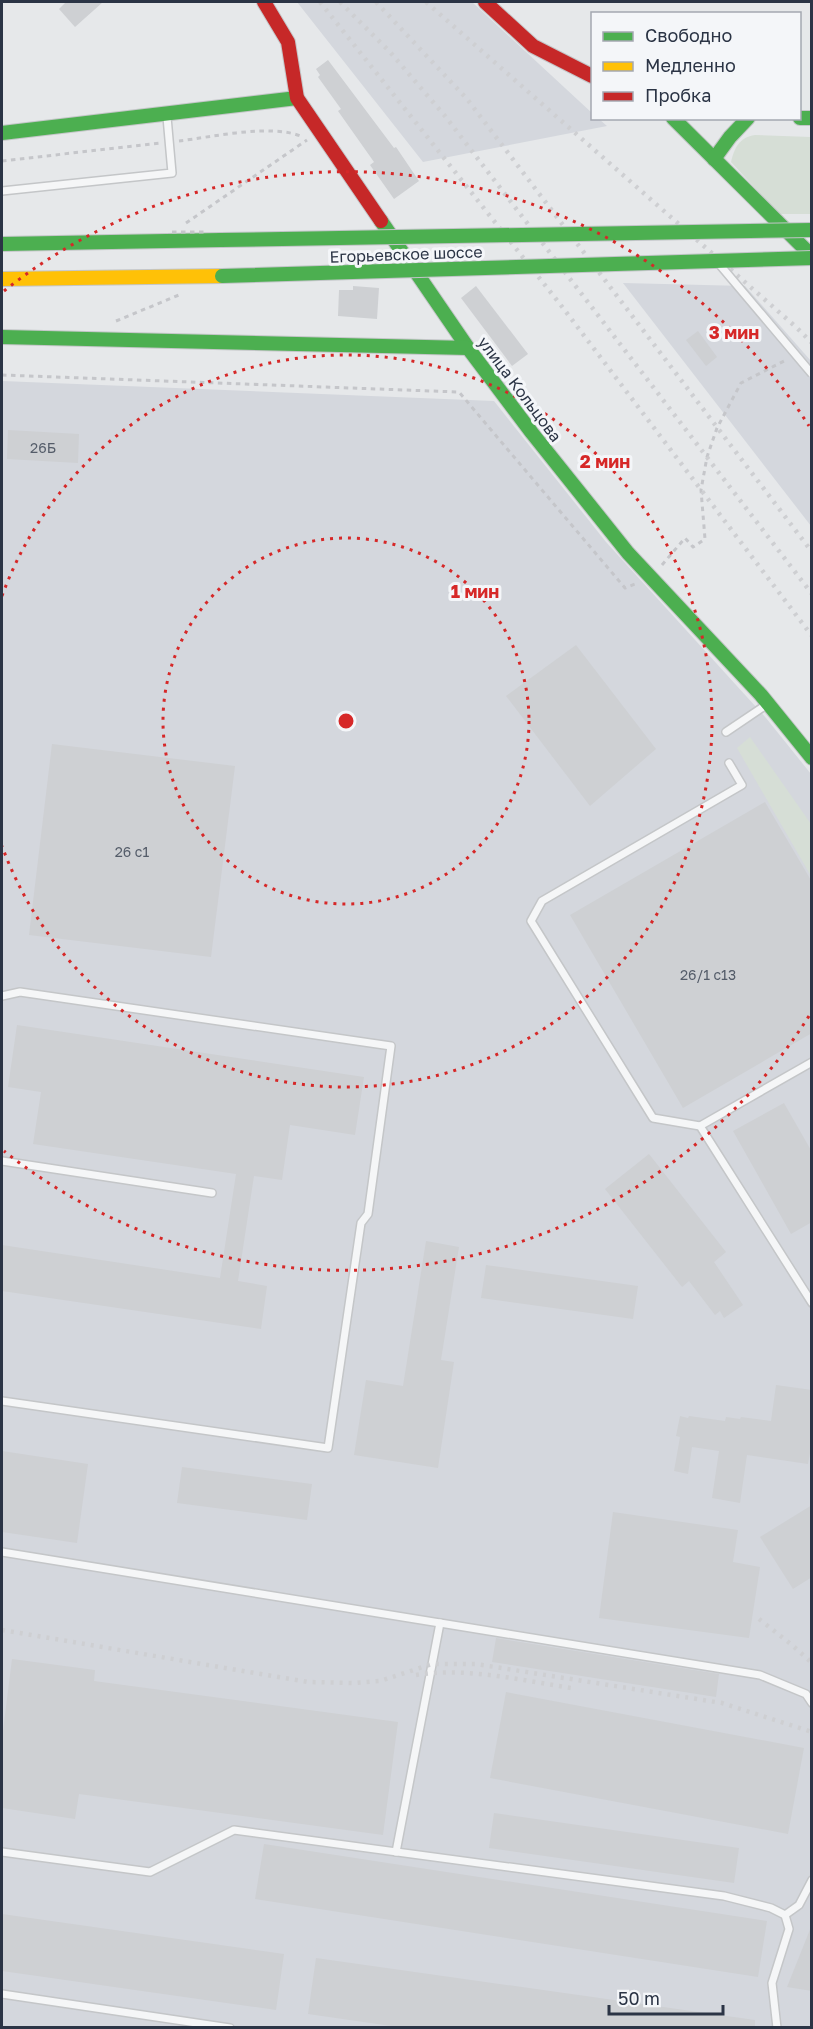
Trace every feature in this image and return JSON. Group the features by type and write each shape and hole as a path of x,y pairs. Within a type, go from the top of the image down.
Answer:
{"main road":[{"name":"улица Кольцова","path":"264,2 288,42 297,98 468,348 532,433 628,553 768,704 812,758"},
{"path":"485,2 533,46 591,75"},
{"path":"2,133 297,98"},
{"path":"675,120 812,257"},
{"path":"714,159 746,120"},
{"name":"Егорьевское шоссе","path":"2,244 812,230"},
{"name":"Егорьевское шоссе","path":"2,279 222,276 812,257"},
{"path":"2,336 468,348"}],"lane":[{"path":"2,190 172,173 166,113"},
{"path":"717,261 812,374"},
{"path":"726,732 768,704"},
{"path":"729,763 742,784 542,901 531,921 653,1118 700,1126 812,1062"},
{"path":"2,996 20,992 391,1046 368,1214 361,1223 328,1448 2,1401"},
{"path":"700,1126 812,1303"},
{"path":"2,1161 212,1193"},
{"path":"2,1552 760,1675 806,1694 812,1703"},
{"path":"396,1852 440,1623"},
{"path":"2,1852 150,1872 234,1830 724,1896 771,1908 786,1915"},
{"path":"786,1915 799,1905 812,1880"},
{"path":"777,2028 772,1983 789,1929 786,1915"},
{"path":"2,1994 230,2028"}],"path":[{"path":"172,232 308,139"},
{"path":"116,321 187,291"},
{"path":"2,375 459,392 625,588 651,577 686,538 693,547 705,539 701,490 707,457 717,428 741,383 791,357"}],"shaded area":[{"path":"297,2 472,2 591,112 591,120 600,120 607,126 423,162"},
{"path":"755,135 811,137 811,214 779,214 731,162 738,144 745,138"},
{"path":"623,283 745,286 811,361 811,526"},
{"path":"2,381 494,401 606,542 766,718 811,774 811,2027 2,2028"},
{"path":"750,737 811,824 811,876 737,748"}],"building":[{"path":"66,2 103,2 75,27 59,9"},
{"path":"328,60 394,148 396,147 419,181 394,199 370,165 374,162 338,111 341,109 318,77 320,75 316,69"},
{"path":"353,286 379,288 377,319 338,316 339,290 353,290"},
{"path":"476,286 528,354 512,366 461,298"},
{"path":"698,331 717,357 706,366 686,340"},
{"path":"8,430 79,434 78,463 7,459"},
{"path":"576,645 656,749 590,806 506,696"},
{"path":"52,744 235,766 211,957 29,935"},
{"path":"765,802 812,882 812,1033 683,1108 570,915"},
{"path":"17,1025 364,1077 355,1135 290,1125 282,1180 254,1176 238,1281 267,1286 261,1329 2,1291 2,1245 220,1278 236,1174 33,1144 41,1092 8,1087"},
{"path":"784,1103 812,1152 812,1222 791,1234 733,1131"},
{"path":"649,1154 726,1252 714,1262 743,1305 724,1318 720,1311 715,1315 689,1281 682,1287 605,1189"},
{"path":"426,1241 459,1247 441,1360 454,1362 438,1468 354,1455 366,1380 403,1386"},
{"path":"486,1265 638,1286 633,1319 481,1298"},
{"path":"776,1385 812,1390 812,1442 808,1464 747,1455 740,1503 712,1498 719,1451 692,1447 688,1474 674,1471 680,1437 676,1436 680,1416 725,1421 726,1417 740,1419 741,1417 771,1421"},
{"path":"2,1451 88,1464 77,1543 2,1532"},
{"path":"182,1467 312,1484 307,1520 177,1503"},
{"path":"812,1505 812,1577 793,1589 760,1537"},
{"path":"613,1512 738,1530 733,1562 760,1567 749,1638 599,1618"},
{"path":"496,1638 719,1674 716,1697 492,1662"},
{"path":"12,1659 95,1670 94,1681 398,1722 383,1835 79,1794 75,1819 2,1808 2,1739"},
{"path":"506,1692 804,1748 788,1834 490,1778"},
{"path":"494,1813 739,1848 734,1883 489,1848"},
{"path":"264,1844 767,1921 758,1977 255,1899"},
{"path":"2,1914 284,1954 276,2010 2,1971"},
{"path":"811,1927 812,1991 787,1987"},
{"path":"316,1958 755,2020 755,2028 405,2028 308,2014"}],"railway":[{"path":"320,2 560,304 812,636"},
{"path":"340,2 390,52 445,116 812,594"},
{"path":"376,2 467,99 812,552"},
{"path":"426,2 812,343"},
{"path":"759,1619 812,1663"},
{"path":"2,1630 308,1682 380,1681 432,1664 476,1664 722,1703 812,1732"},
{"path":"416,1675 474,1673 571,1688"}],"traffic: fast":[{"path":"2,133 297,98"},
{"path":"801,118 812,118"},
{"path":"675,120 812,256"},
{"path":"714,159 746,120"},
{"path":"381,221 468,348 532,433 628,553 761,695 812,758"},
{"path":"221,240 812,230"},
{"path":"2,244 221,240"},
{"path":"222,276 812,258"},
{"path":"2,337 468,348"}],"traffic: slow":[{"path":"2,279 222,276"}],"traffic: jam":[{"path":"264,2 288,42 297,98 381,221"},
{"path":"485,2 533,46 591,75"}]}
